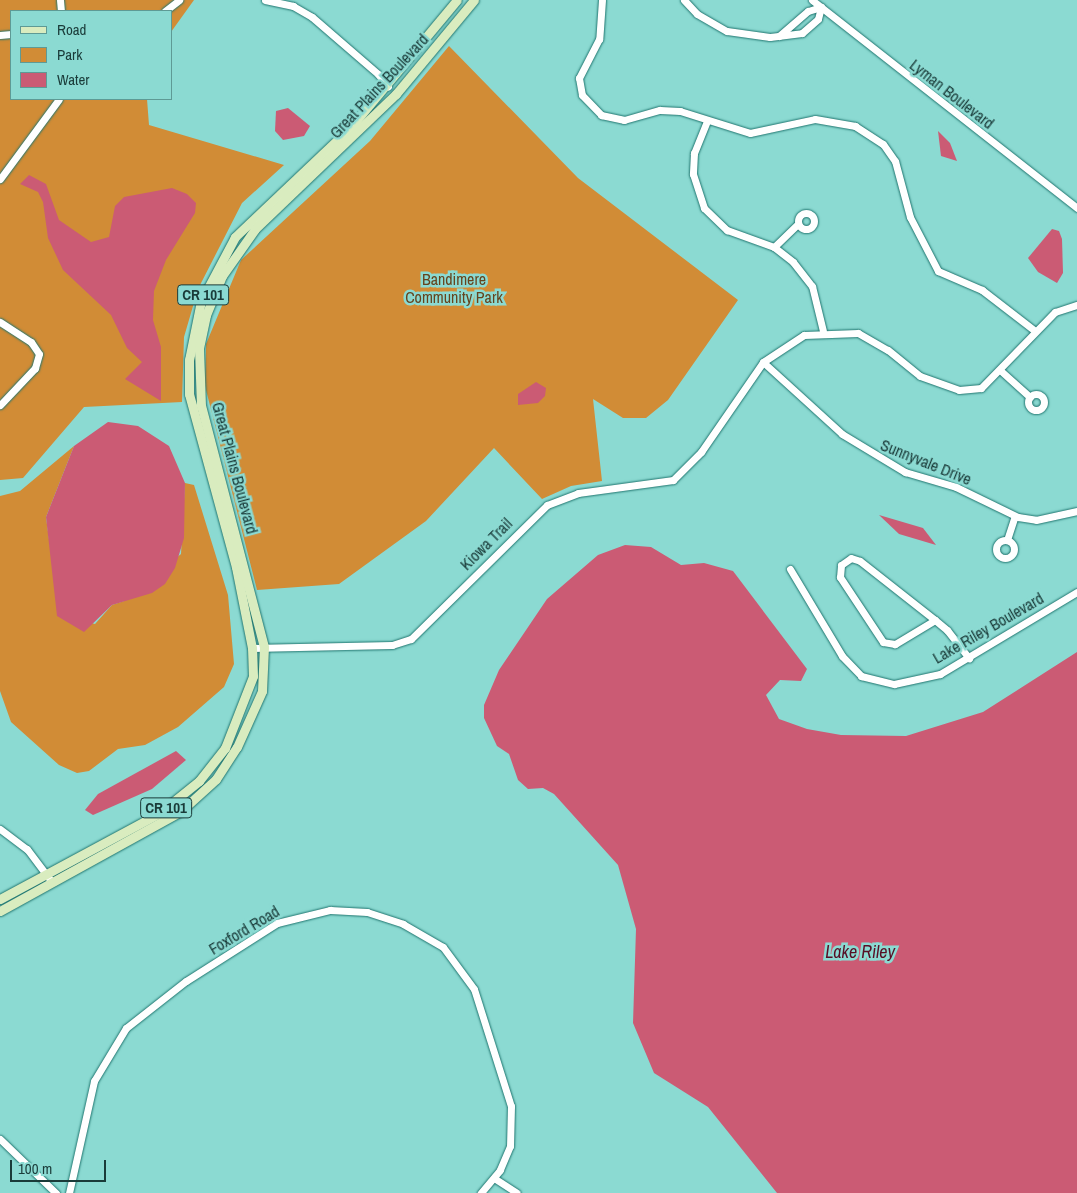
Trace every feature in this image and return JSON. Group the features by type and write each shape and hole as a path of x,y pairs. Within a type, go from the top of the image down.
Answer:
{"main road":[{"name":"Great Plains Boulevard","path":"0,899 46,871 158,814 199,781 225,748 241,714 253,676 252,648 236,567 189,394 192,331 200,301 235,237 388,87 457,0"},
{"name":"Great Plains Boulevard","path":"0,910 50,880 181,811 216,778 259,700 264,647 201,406 199,348 206,315 222,276 255,229 396,94 474,0"}],"street":[{"path":"166,10 179,0"},
{"path":"264,0 294,3 331,32 388,87"},
{"path":"602,0 599,39 579,78 582,94 591,107 600,115 624,120 660,110 687,112 707,121 750,133 815,119 837,121 869,133 894,161 910,217 938,271 982,290 1034,330"},
{"path":"684,0 697,14 727,31 779,36 802,33 818,18 821,7"},
{"name":"Lyman Boulevard","path":"812,0 1077,208"},
{"path":"779,36 808,11 821,7"},
{"path":"0,179 58,100"},
{"path":"707,121 694,152 693,174 704,208 727,230 774,247 812,286 823,331 870,339 920,376 959,390 981,388 1001,371 1034,330 1055,312 1077,305"},
{"path":"774,247 798,224"},
{"path":"0,322 31,342 39,354 35,368 0,405"},
{"name":"Kiowa Trail","path":"252,648 402,644 418,634 547,505 578,493 674,480 724,419 763,362 787,343 823,331"},
{"name":"Sunnyvale Drive","path":"763,362 867,453 1015,516 1036,520 1077,511"},
{"path":"1001,371 1030,397"},
{"path":"1007,540 1015,516"},
{"path":"935,620 895,644 883,642 840,576 840,565 851,558 860,560 935,620 969,658"},
{"name":"Lake Riley Boulevard","path":"790,570 842,656 861,676 894,684 940,674 1077,592"},
{"path":"0,829 27,849 46,871 50,880"},
{"name":"Foxford Road","path":"69,1193 94,1081 126,1028 186,981 277,923 330,910 381,914 404,924 443,948 461,966 488,1026 511,1106 510,1146 494,1178 480,1193"},
{"path":"0,1139 56,1193"},
{"path":"494,1178 517,1193"}],"green space":[{"path":"0,0 194,0 172,31 172,10 10,10 10,100 147,100 149,125 284,165 242,203 198,289 184,337 182,402 84,407 23,478 0,480"},
{"name":"Bandimere Community Park","path":"449,46 578,178 738,300 668,400 646,418 623,418 593,399 602,481 571,486 542,499 494,448 426,521 339,584 257,590 205,386 206,344 241,260 370,141"},
{"path":"74,446 46,517 59,614 95,624 112,605 124,601 181,554 185,483 194,485 228,595 234,664 224,687 178,727 145,745 118,749 89,771 77,773 59,765 11,722 0,691 0,496 20,491"}],"water":[{"path":"288,108 310,126 304,136 283,140 275,131 276,111"},
{"path":"938,131 950,143 957,161 941,156"},
{"path":"29,175 46,184 59,220 91,242 109,237 115,206 124,197 172,188 187,194 196,203 195,213 166,260 154,291 153,320 161,347 161,401 125,379 142,362 127,348 111,315 63,270 48,238 43,202 38,192 20,184"},
{"path":"1052,229 1059,231 1062,239 1063,273 1057,283 1038,272 1028,258"},
{"path":"536,382 546,388 545,396 538,403 518,405 518,394"},
{"path":"108,422 138,426 169,446 185,483 184,538 175,568 165,584 152,593 112,605 84,632 57,616 46,517 74,446"},
{"path":"879,515 923,528 936,545 899,534"},
{"name":"Lake Riley","path":"625,545 651,547 681,565 704,563 733,571 807,669 801,681 780,680 766,695 779,719 807,729 841,735 906,736 983,712 1077,652 1077,1193 777,1193 708,1107 654,1073 633,1023 636,929 618,865 554,794 543,788 528,789 518,780 509,754 497,746 484,718 484,705 499,670 547,599 598,555"},
{"path":"176,751 186,760 152,789 93,815 85,810 98,794"}]}
